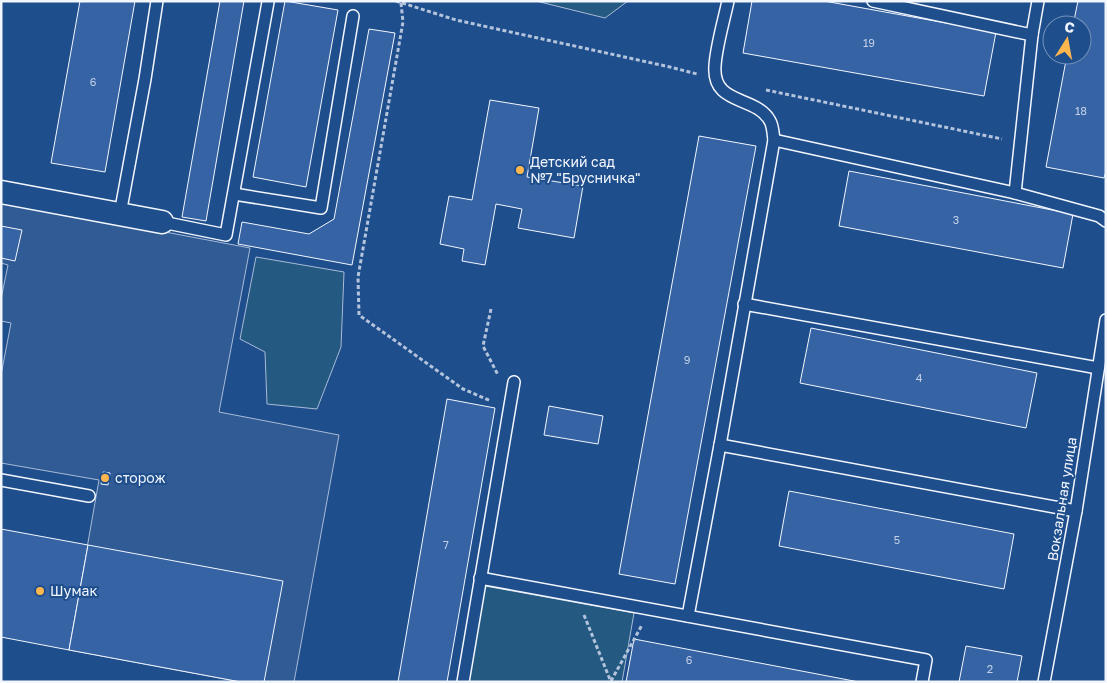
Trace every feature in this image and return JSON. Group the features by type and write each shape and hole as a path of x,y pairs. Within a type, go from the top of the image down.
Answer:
{"street":[{"path":"1,192 162,222"}],"lane":[{"path":"120,214 146,79 158,1"},
{"path":"688,616 774,140 771,122 760,110 724,93 716,80 714,66 728,1"},
{"path":"873,1 1032,35"},
{"path":"1015,193 1032,35 1038,1"},
{"path":"162,222 226,235 268,2"},
{"path":"234,194 320,208 353,16"},
{"path":"774,140 1015,193 1099,216 1106,221"},
{"path":"744,304 1098,368"},
{"name":"Вокзальная улица","path":"1044,682 1076,511 1106,320"},
{"path":"463,682 513,386"},
{"path":"720,445 1076,511"},
{"path":"1,480 89,496"},
{"path":"480,578 926,660 922,682"}],"path":[{"path":"401,3 404,22 358,277 359,315 463,389 509,409"},
{"path":"491,309 483,346 496,372 513,386"},
{"path":"577,596 611,682"},
{"path":"611,682 651,609"}],"shaded area":[{"path":"536,1 628,1 605,18"},
{"path":"1,201 250,248 219,412 339,435 294,682 241,682 69,650 99,480 1,463 1,375 11,323 1,321 1,299 8,265 1,263"},
{"path":"256,257 344,272 341,347 317,409 267,404 265,352 240,339"},
{"path":"485,586 634,613 622,682 468,682"}],"building":[{"path":"80,1 135,1 105,172 51,163"},
{"path":"220,1 244,1 206,221 182,217"},
{"path":"285,1 338,10 306,187 253,177"},
{"path":"752,1 824,1 996,32 984,96 743,53"},
{"path":"1078,1 1106,1 1106,171 1104,178 1046,167 1065,65 1092,65 1092,15 1075,15"},
{"path":"369,29 395,33 352,265 238,244 242,222 309,234 334,219"},
{"path":"490,100 539,108 527,177 583,186 574,238 518,228 522,209 496,204 485,265 462,261 464,249 440,244 449,196 472,200"},
{"path":"699,136 756,146 675,584 619,574"},
{"path":"849,171 1073,214 1063,268 839,226"},
{"path":"1,226 22,230 15,261 1,258"},
{"path":"811,328 1037,373 1026,428 800,383"},
{"path":"447,399 495,408 447,682 398,682"},
{"path":"549,406 603,416 598,444 544,435"},
{"name":"сторож","path":"103,472 110,473 108,485 101,484"},
{"path":"789,491 1014,534 1004,589 779,546"},
{"name":"Шумак","path":"1,529 88,545 69,650 1,637"},
{"path":"88,545 283,581 264,682 241,682 69,650"},
{"path":"634,639 859,682 626,682"},
{"path":"966,646 1022,656 1017,682 959,682"}],"place":[{"name":"Детский сад №7 \"Брусничка\"","path":"520,170"},
{"name":"сторож","path":"105,478"},
{"name":"Шумак","path":"40,591"}]}
